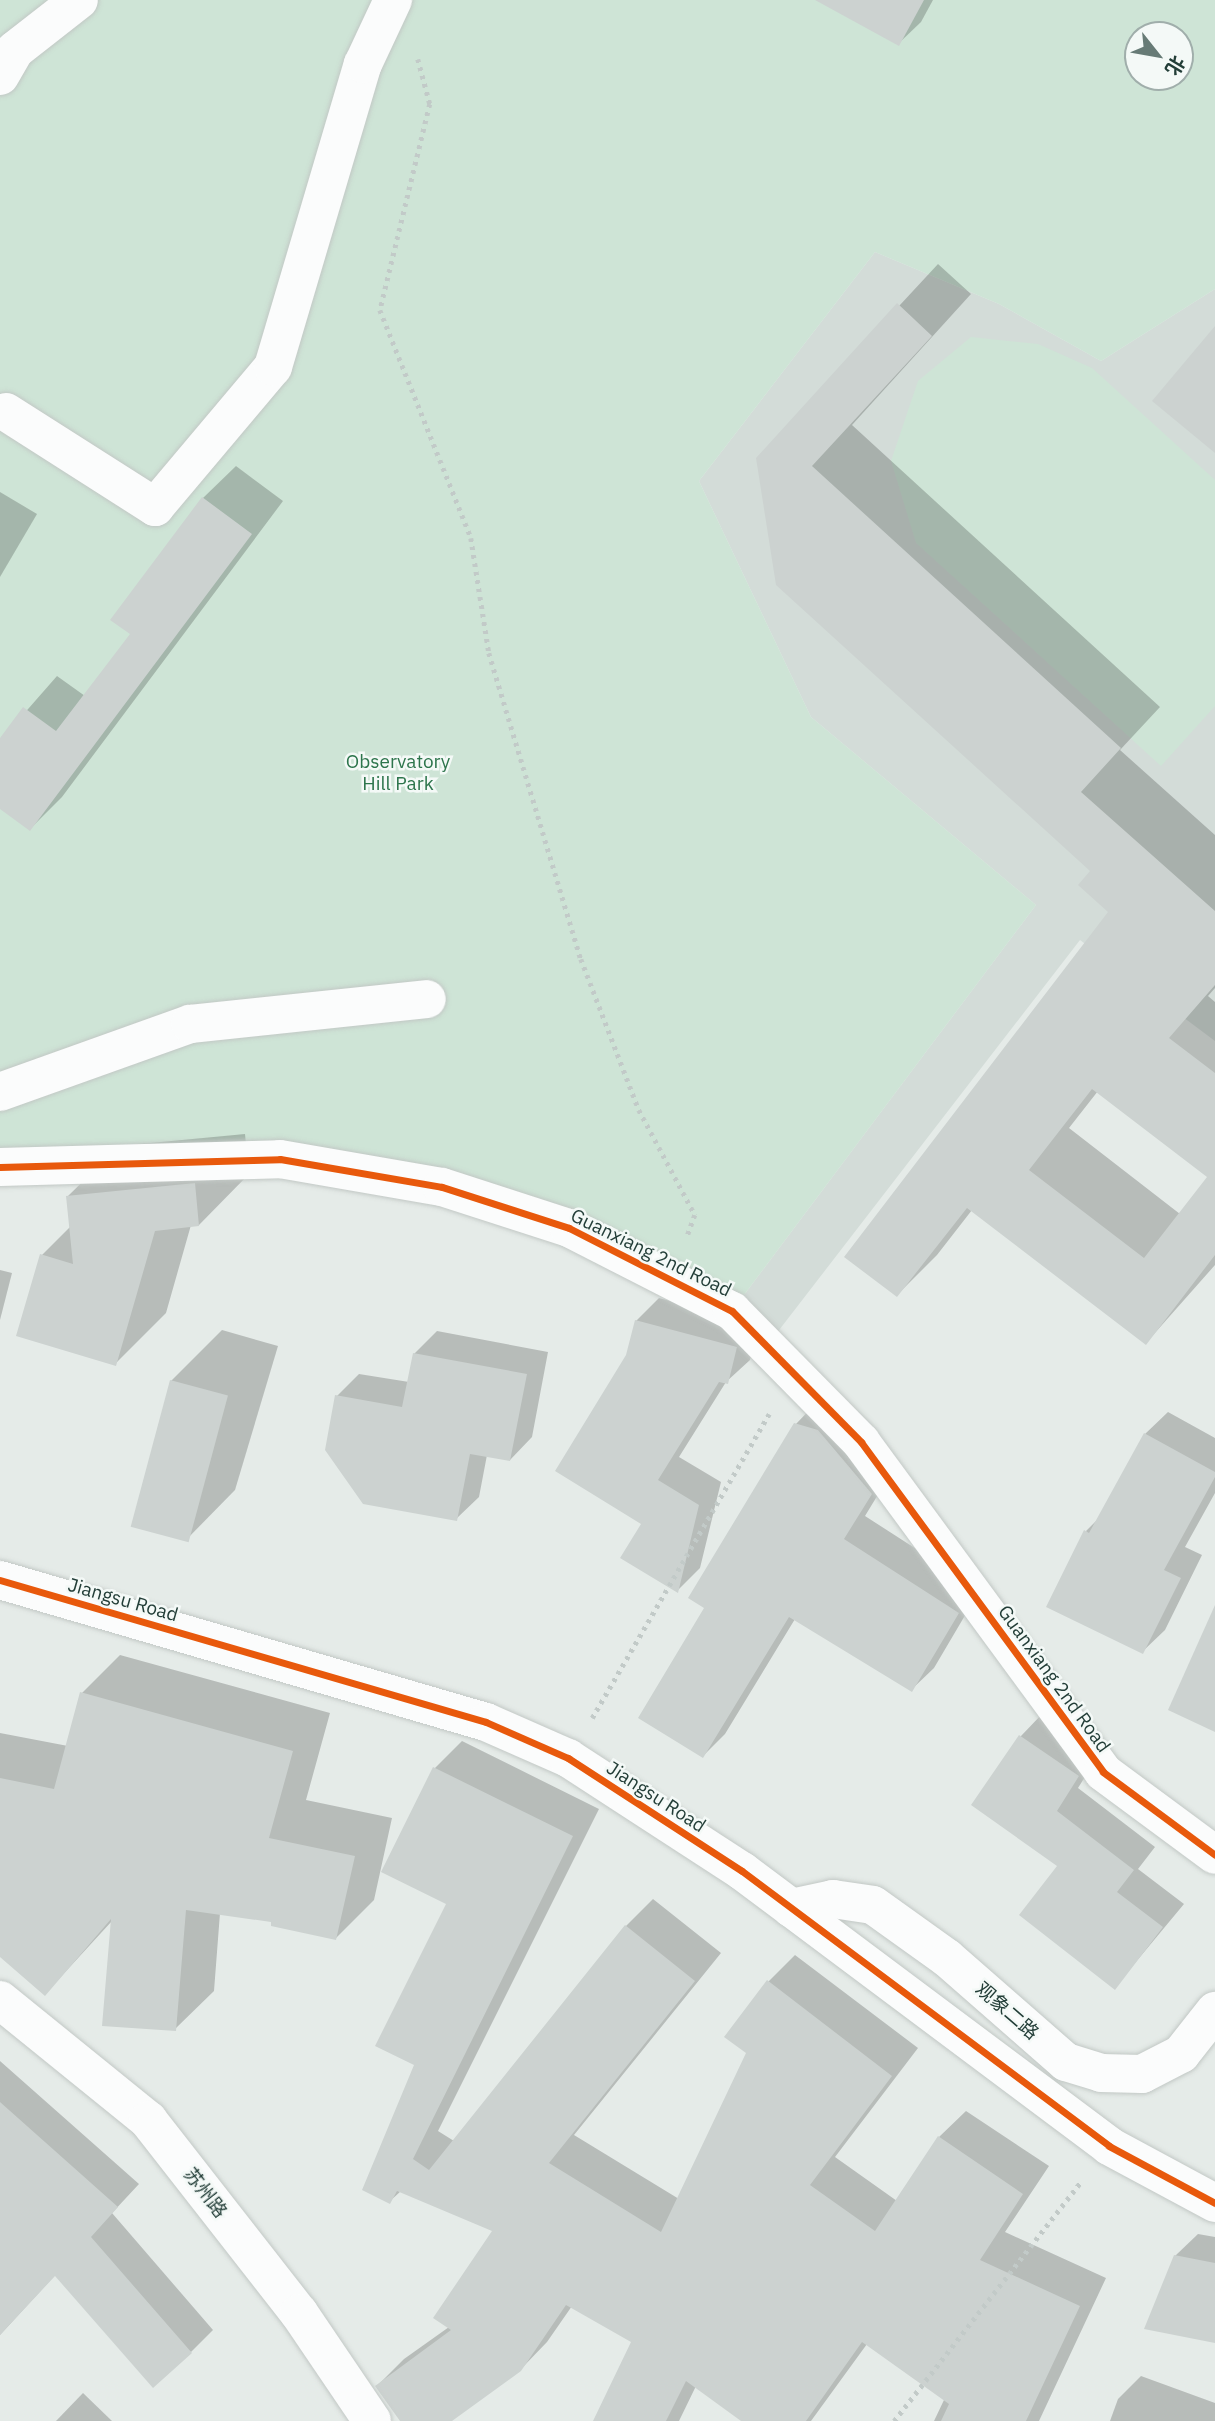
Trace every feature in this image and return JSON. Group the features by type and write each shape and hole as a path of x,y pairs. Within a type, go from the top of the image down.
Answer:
{"street":[{"path":"0,76 15,50 79,0"},
{"path":"6,412 155,507 273,367 363,64 393,0"},
{"path":"0,1092 190,1024 427,999"},
{"name":"Guanxiang 2nd Road","path":"0,1167 280,1160 442,1186 569,1228 732,1311 792,1375 861,1442 1103,1772 1215,1855"},
{"name":"Jiangsu Road","path":"0,1580 486,1722 569,1758 742,1871 1109,2146 1215,2203"},
{"name":"观象二路","path":"791,1908 833,1899 873,1905 947,1958 1066,2062 1101,2073 1142,2074 1181,2054 1215,2011"},
{"name":"苏州路","path":"0,2000 148,2120 299,2313 372,2421"}],"path":[{"path":"416,52 429,104 380,310 471,538 489,653 581,959 639,1110 695,1215 673,1281"},
{"path":"569,1758 792,1375"},
{"path":"894,2421 1109,2146"}],"shaded area":[{"path":"875,252 999,304 1101,361 1215,289 1215,1041 1080,940 766,1347 732,1311 1036,905 811,717 699,481"}],"green space":[{"name":"Observatory Hill Park","path":"0,0 1215,0 1215,289 1101,361 999,304 875,252 699,481 811,717 1036,905 732,1311 569,1228 280,1159 0,1167"},
{"path":"971,337 1038,344 1092,368 1215,480 1215,706 1161,766 916,543 891,461 918,381"}],"building":[{"path":"815,0 924,0 899,46"},
{"path":"897,303 932,336 812,466 1121,748 1081,792 1215,911 1215,985 1169,1038 1215,1073 1215,1255 1146,1345 967,1208 897,1297 844,1257 1108,912 1078,885 1090,871 776,585 756,458","holes":["1092,1089 1207,1177 1144,1258 1029,1170"]},
{"path":"1215,326 1215,453 1152,401"},
{"path":"202,497 252,534 30,831 0,809 0,738 23,707 56,731 130,634 110,620"},
{"path":"195,1183 199,1226 155,1231 116,1366 16,1336 40,1254 73,1264 66,1196"},
{"path":"635,1320 737,1347 728,1384 719,1382 658,1480 699,1505 678,1593 620,1558 641,1524 555,1471 626,1355"},
{"path":"413,1353 527,1374 510,1461 470,1454 457,1521 363,1504 325,1450 335,1395 402,1407"},
{"path":"170,1380 228,1396 189,1542 131,1527"},
{"path":"794,1423 818,1430 872,1494 844,1539 959,1613 912,1692 789,1617 703,1758 638,1718 704,1608 688,1598"},
{"path":"1144,1433 1215,1472 1215,1477 1164,1570 1181,1578 1143,1654 1046,1607 1084,1530 1089,1533"},
{"path":"1215,1605 1215,1732 1168,1710"},
{"path":"80,1692 293,1751 269,1838 355,1856 336,1940 271,1926 271,1922 186,1910 176,2031 102,2026 111,1919 45,1996 0,1957 0,1778 54,1789"},
{"path":"1019,1735 1079,1776 1057,1811 1134,1870 1117,1892 1163,1927 1115,1990 1019,1915 1057,1866 971,1805"},
{"path":"433,1767 573,1836 413,2159 429,2170 625,1925 695,1981 549,2163 661,2232 746,2053 724,2037 767,1980 892,2076 810,2185 875,2231 938,2136 1023,2194 980,2260 1080,2306 1026,2421 941,2421 949,2404 862,2342 806,2421 741,2421 686,2381 666,2421 593,2421 631,2342 566,2305 521,2371 452,2421 400,2421 375,2386 451,2330 433,2318 492,2231 397,2191 390,2204 362,2190 414,2065 375,2046 446,1904 381,1872"},
{"path":"0,2102 118,2207 91,2237 192,2353 153,2388 55,2276 0,2335"},
{"path":"1174,2255 1215,2263 1215,2343 1144,2329"}],"cycle path":[{"path":"0,1167 280,1159 442,1187 569,1228 732,1311 861,1442 1103,1772 1215,1855"},
{"path":"0,1580 486,1722 568,1758 742,1871 1109,2146 1215,2203"}]}
